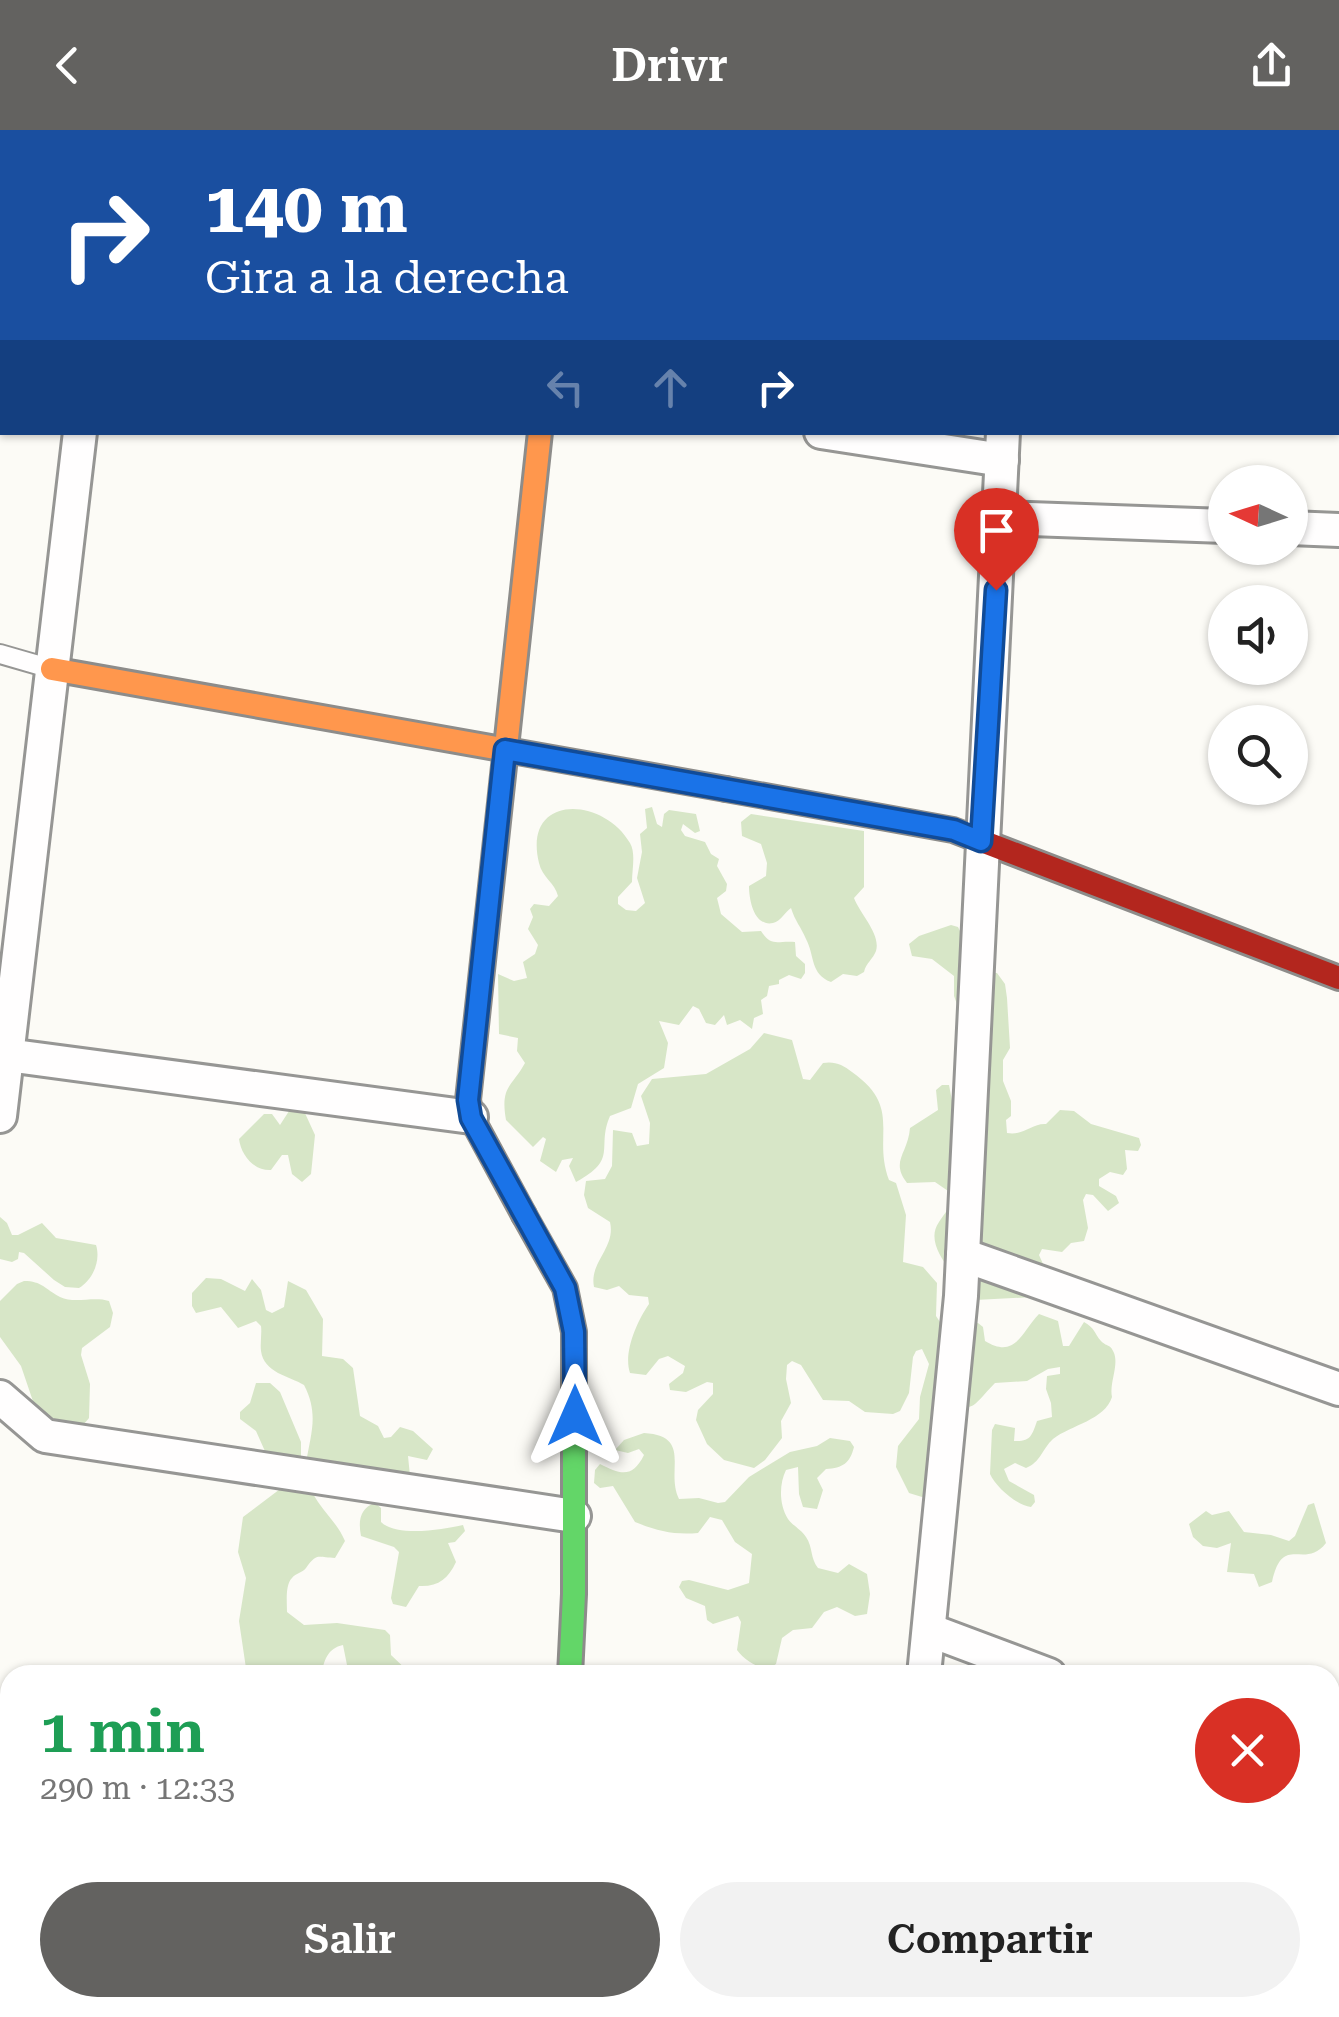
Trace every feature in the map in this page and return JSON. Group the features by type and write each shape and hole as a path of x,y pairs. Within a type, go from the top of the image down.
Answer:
{"street":[{"path":"0,1116 80,435"},
{"path":"540,435 468,1082 471,1118 565,1288 574,1348 570,1665"},
{"path":"860,435 1002,446 963,1255 925,1665"},
{"path":"1000,518 1208,525"},
{"path":"1308,529 1339,530"},
{"path":"52,669 954,830 1339,978"},
{"path":"7,1055 471,1118"},
{"path":"963,1255 1339,1390"},
{"path":"0,1397 45,1436 574,1516"},
{"path":"928,1630 1022,1665"}],"lane":[{"path":"0,654 52,669"}],"green space":[{"path":"652,807 657,824 662,827 664,814 669,810 696,814 700,831 695,833 683,824 681,830 685,836 705,842 719,859 717,866 727,884 726,891 717,898 721,914 742,932 761,931 772,941 795,942 796,956 805,964 805,973 801,979 789,975 779,984 769,986 767,996 761,1000 763,1014 754,1018 752,1029 740,1020 727,1025 724,1015 715,1025 706,1023 693,1006 679,1025 659,1021 668,1043 664,1068 638,1084 631,1108 610,1116 602,1159 576,1182 569,1166 573,1158 562,1160 556,1172 540,1161 546,1139 543,1137 533,1147 506,1120 506,1093 525,1063 517,1051 518,1038 499,1034 498,974 514,981 527,978 523,962 535,954 538,945 528,929 533,917 530,909 534,904 549,906 558,896 539,863 537,840 542,824 553,814 568,809 602,816 618,827 632,847 633,857 632,882 618,897 618,904 636,911 645,903 637,878 642,852 640,834 647,828 645,809"},
{"path":"751,814 864,831 864,887 854,898 877,944 864,972 857,976 843,974 831,982 824,979 816,969 791,908 773,923 757,917 749,886 766,876 767,863 761,844 742,836 741,822"},
{"path":"951,925 958,927 964,939 970,971 997,973 1005,984 1010,1048 1003,1060 1003,1081 1011,1101 1007,1133 1046,1124 1060,1110 1074,1111 1091,1124 1139,1138 1141,1145 1138,1151 1125,1150 1127,1169 1123,1175 1110,1172 1099,1179 1099,1186 1116,1196 1119,1203 1108,1211 1093,1195 1086,1194 1083,1200 1088,1228 1084,1241 1071,1243 1062,1252 1042,1249 1039,1255 1048,1275 1033,1297 975,1300 945,1263 935,1242 935,1232 951,1193 935,1182 907,1183 900,1169 910,1128 938,1110 936,1090 942,1085 949,1085 953,1106 958,1111 961,1015 954,996 954,976 932,959 912,956 909,944 919,936"},
{"path":"764,1033 792,1040 803,1079 810,1080 823,1063 835,1063 868,1085 877,1098 882,1110 885,1164 906,1215 903,1262 923,1267 937,1283 936,1316 944,1328 978,1323 983,1327 985,1341 1004,1347 1017,1341 1039,1314 1058,1321 1063,1346 1069,1346 1084,1322 1113,1350 1112,1397 1108,1405 1095,1417 1053,1439 1031,1465 1026,1468 1015,1463 1004,1469 1009,1481 1034,1495 1031,1507 1007,1495 990,1474 992,1430 995,1424 1015,1428 1014,1441 1024,1440 1032,1434 1037,1421 1052,1417 1047,1376 1060,1374 1060,1367 1027,1381 995,1383 970,1407 935,1394 928,1494 922,1497 909,1493 896,1467 898,1446 919,1419 929,1364 922,1349 913,1357 909,1393 900,1411 893,1414 865,1412 849,1401 823,1400 801,1365 792,1361 787,1365 791,1403 781,1421 782,1438 754,1468 724,1460 707,1444 696,1420 698,1410 713,1394 713,1383 686,1392 670,1390 669,1384 683,1373 685,1366 668,1356 659,1359 646,1375 630,1373 630,1347 649,1304 648,1297 629,1295 619,1286 607,1290 594,1287 595,1270 611,1231 610,1222 588,1208 584,1195 586,1181 605,1179 612,1166 613,1130 632,1133 637,1146 649,1144 650,1123 641,1096 652,1079 706,1074 750,1049"},
{"path":"291,1108 304,1111 315,1135 311,1174 302,1182 292,1174 288,1155 282,1155 271,1170 259,1168 246,1156 239,1139 264,1114 272,1114 280,1125"},
{"path":"0,1217 12,1235 42,1223 56,1238 96,1245 97,1263 92,1275 79,1288 65,1287 24,1253 19,1252 18,1259 12,1262 0,1259"},
{"path":"206,1278 221,1279 245,1291 252,1279 261,1290 266,1310 272,1313 284,1307 288,1281 306,1290 323,1319 322,1356 343,1359 353,1368 360,1416 378,1426 384,1438 391,1437 400,1427 413,1431 433,1449 427,1460 408,1456 410,1476 306,1463 313,1415 304,1385 267,1364 261,1351 261,1326 256,1321 238,1328 221,1307 196,1313 192,1293"},
{"path":"24,1281 39,1284 66,1299 109,1301 113,1313 110,1327 82,1348 90,1384 89,1418 77,1427 64,1427 37,1413 21,1366 0,1337 0,1301"},
{"path":"256,1383 270,1383 280,1392 301,1442 301,1461 272,1467 256,1431 240,1419"},
{"path":"644,1433 668,1441 675,1457 679,1499 699,1498 718,1503 725,1502 749,1477 790,1452 817,1446 830,1438 850,1441 854,1447 848,1461 826,1469 817,1478 823,1490 817,1509 803,1507 798,1467 786,1470 782,1501 788,1519 808,1541 818,1568 838,1573 849,1564 867,1574 867,1614 855,1616 837,1607 824,1612 812,1628 793,1630 782,1638 774,1665 756,1665 743,1657 737,1650 741,1622 738,1616 713,1624 707,1620 705,1606 686,1598 679,1587 682,1581 689,1580 728,1590 749,1583 752,1554 735,1542 722,1520 710,1517 698,1533 666,1532 635,1522 613,1486 600,1488 594,1483 600,1464 620,1472 635,1468 644,1455 639,1449 628,1453 615,1450 624,1440"},
{"path":"288,1483 312,1492 345,1541 335,1558 315,1558 292,1578 287,1589 287,1612 304,1625 337,1623 385,1630 390,1635 391,1655 402,1665 347,1665 343,1645 327,1656 324,1665 246,1665 239,1621 246,1578 238,1552 243,1517"},
{"path":"375,1503 381,1508 381,1522 397,1530 463,1525 465,1531 455,1542 448,1543 456,1562 450,1573 442,1581 419,1586 406,1607 393,1604 391,1598 399,1552 361,1536 361,1516"},
{"path":"1314,1503 1326,1543 1310,1554 1288,1555 1277,1567 1272,1582 1259,1587 1254,1574 1227,1572 1231,1543 1217,1548 1203,1546 1193,1537 1189,1524 1206,1511 1212,1515 1229,1511 1244,1532 1289,1541 1308,1505"}],"traffic: fast":[{"path":"524,1215 565,1288 574,1332 570,1665"}],"traffic: slow":[{"path":"524,1215 471,1117 468,1100 540,435"},
{"path":"52,669 726,789"}],"traffic: jam":[{"path":"726,789 953,830 1339,978"}],"route":[{"path":"575,1416 574,1332 565,1288 471,1118 468,1100 505,750 954,830 981,841 996,590"}]}
